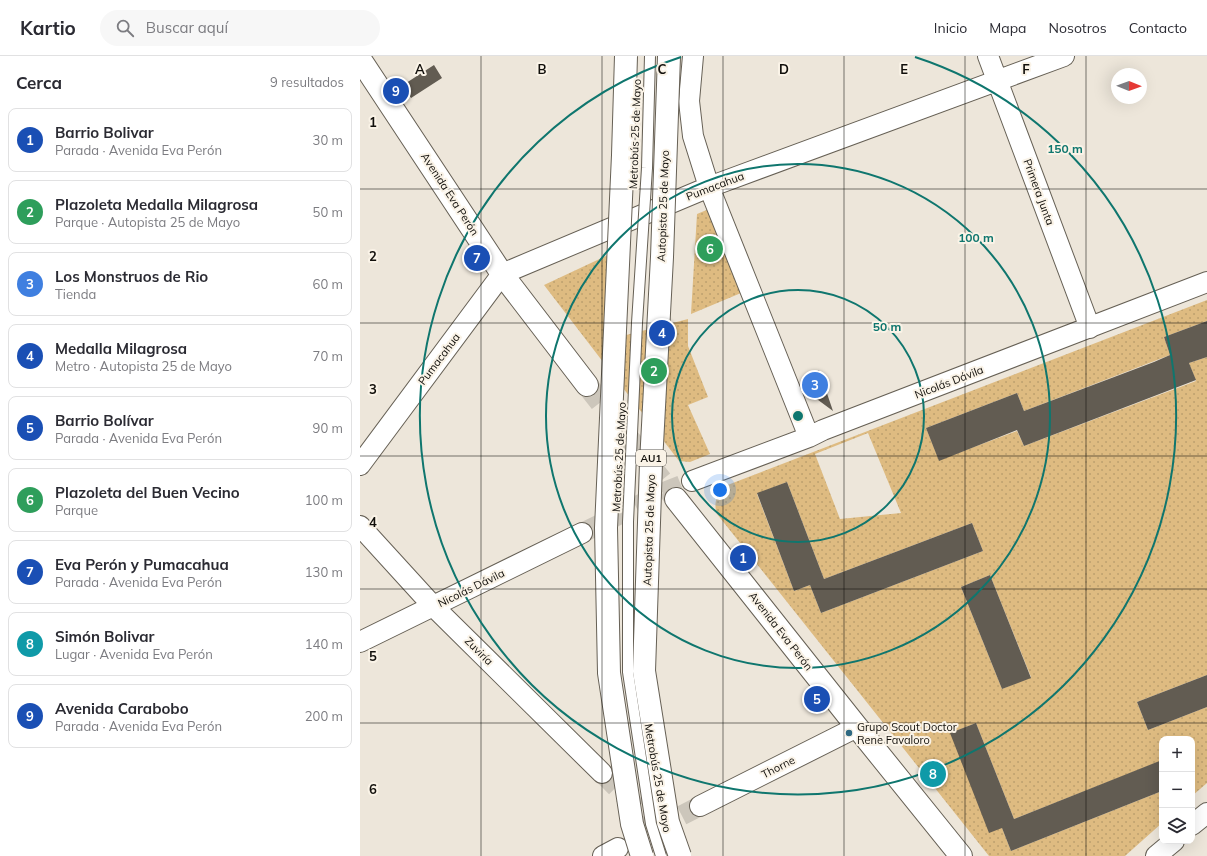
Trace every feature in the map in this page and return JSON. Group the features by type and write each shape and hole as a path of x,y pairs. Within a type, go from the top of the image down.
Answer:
{"main road":[{"path":"626,56 623,163 606,528 609,673 632,824 642,856"},
{"name":"Autopista 25 de Mayo","path":"669,56 662,257 651,463 644,670 668,822 680,856"},
{"name":"Avenida Eva Perón","path":"360,58 502,274 587,385"},
{"name":"Avenida Eva Perón","path":"676,499 961,856"}],"street":[{"path":"693,56 689,101 693,136 709,187 809,437"},
{"name":"Primera Junta","path":"988,56 1090,328"},
{"name":"Pumacahua","path":"360,465 502,274 709,187 998,82 1064,56"},
{"name":"Nicolás Dávila","path":"692,481 1207,282"},
{"name":"Zuviría","path":"360,526 433,606 602,773"},
{"name":"Nicolás Dávila","path":"360,642 582,533"},
{"name":"Thorne","path":"700,806 857,727"},
{"path":"1195,823 1207,813"},
{"path":"1156,856 1170,844"}],"lane":[{"name":"Metrobús 25 de Mayo","path":"650,56 647,168 637,323 628,522 628,672 651,824 661,856"}],"shaded area":[{"path":"709,209 741,293 691,314 697,214"},
{"path":"608,255 603,341 688,319 688,346 708,397 688,405 710,454 690,462 679,461 544,285"},
{"path":"1207,300 1207,321 1164,337 1170,355 1024,411 1017,393 926,428 939,460 1017,431 1024,446 1196,381 1189,363 1207,357 1207,675 1137,702 1148,730 1207,707 1207,783 1195,793 1195,736 1159,736 1159,762 1014,819 976,723 951,733 1002,828 1011,851 1159,792 1159,826 1125,856 989,856 717,514 715,506 716,499 725,486","holes":["868,433 901,513 840,519 815,454","787,482 824,579 972,523 983,551 821,613 810,585 794,591 757,494","990,575 1031,677 1002,689 961,587"]}],"building":[{"path":"434,65 442,78 411,98 403,85"},
{"path":"1207,321 1207,357 1189,363 1196,380 1024,446 1017,430 939,461 926,428 1017,393 1024,411 1154,362 1170,355 1164,337"},
{"path":"819,370 833,411 810,394 804,376"},
{"path":"787,482 824,579 972,523 983,551 821,613 810,585 794,591 757,493"},
{"path":"990,575 1031,678 1002,689 961,587"},
{"path":"1207,675 1207,707 1148,730 1137,702"},
{"path":"976,723 1014,819 1159,761 1159,792 1011,851 1002,828 989,833 950,733"}],"tunnel":[{"path":"587,385 676,499"},
{"path":"582,533 669,490 692,481"},
{"path":"602,773 657,828 676,853"},
{"path":"655,829 700,806"}],"place":[{"name":"Avenida Carabobo","path":"396,91"},
{"name":"Plazoleta del Buen Vecino","path":"710,249"},
{"name":"Eva Perón y Pumacahua","path":"477,258"},
{"name":"Medalla Milagrosa","path":"662,333"},
{"name":"Plazoleta Medalla Milagrosa","path":"654,371"},
{"name":"Los Monstruos de Rio","path":"815,385"},
{"name":"Barrio Bolivar","path":"743,558"},
{"name":"Barrio Bolívar","path":"817,699"},
{"name":"Grupo Scout Doctor Rene Favaloro","path":"849,733"},
{"name":"Simón Bolivar","path":"933,774"}]}
